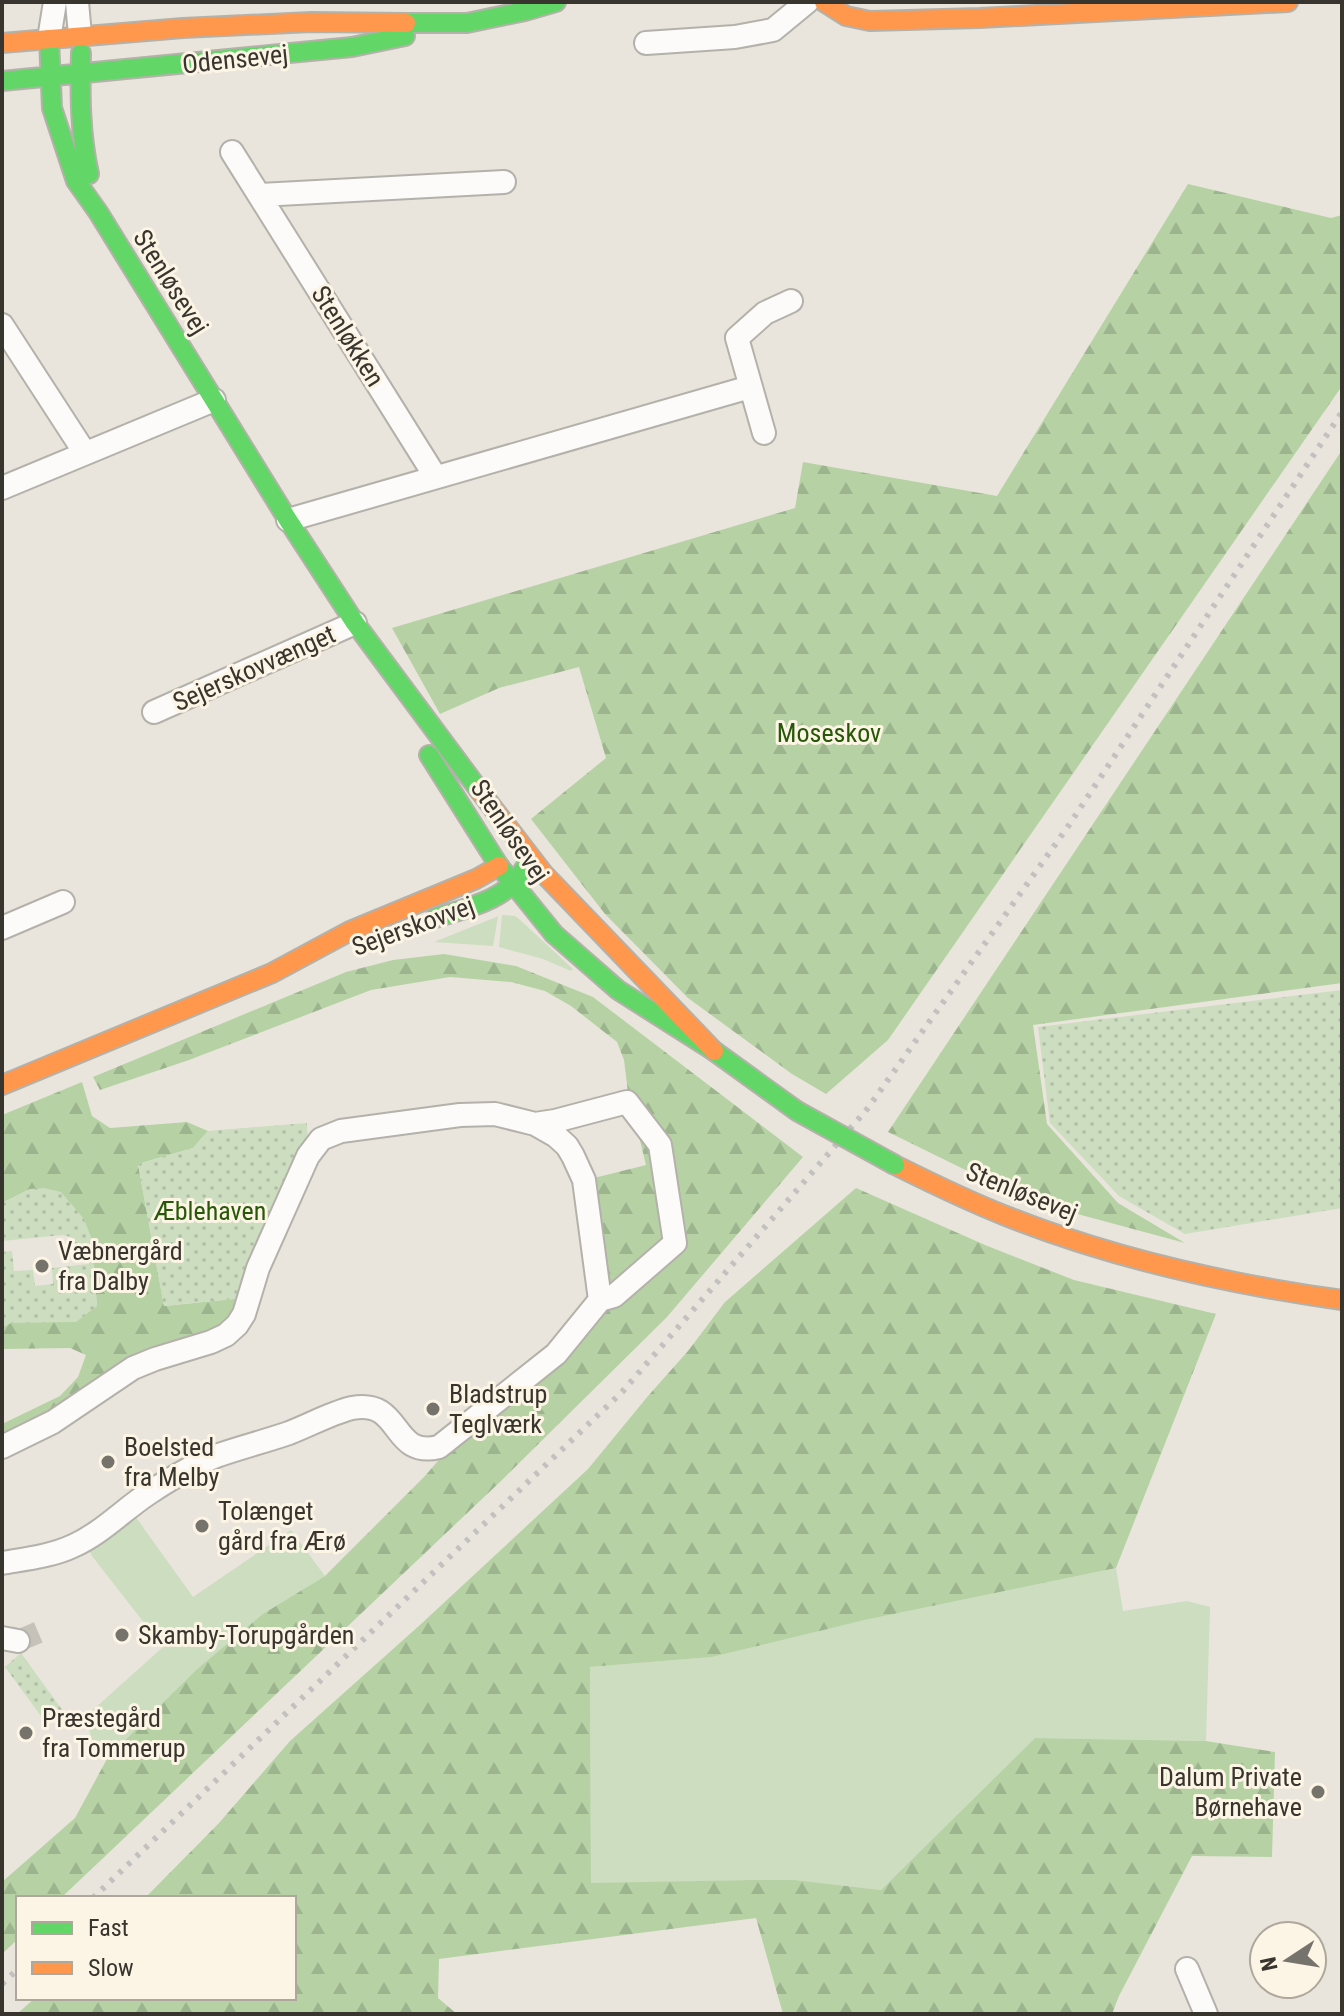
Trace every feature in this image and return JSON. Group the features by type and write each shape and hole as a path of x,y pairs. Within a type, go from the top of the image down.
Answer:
{"street":[{"path":"50,47 55,2"},
{"path":"50,77 69,61 81,45 77,2"},
{"path":"2,43 50,47 244,40 311,22 467,23 556,2"},
{"path":"646,43 735,37 773,30 807,2"},
{"path":"824,2 846,16 870,21 978,10 1288,2"},
{"name":"Odensevej","path":"2,81 352,47 467,23"},
{"name":"Stenløsevej","path":"81,45 83,148 98,212"},
{"path":"2,60 50,47"},
{"name":"Stenløsevej","path":"50,47 52,108 76,181 355,623 543,873 714,1051 797,1111 895,1165 1006,1216 1122,1256 1181,1272 1241,1285 1342,1300"},
{"name":"Stenløkken","path":"232,152 435,476"},
{"path":"260,195 504,182"},
{"path":"764,433 737,338 765,313 791,301"},
{"path":"2,325 85,453"},
{"path":"288,520 750,387"},
{"path":"2,488 214,400"},
{"name":"Stenløsevej","path":"355,623 425,748 499,866"},
{"name":"Sejerskovvænget","path":"154,712 355,623"},
{"path":"517,880 525,863 524,850"},
{"path":"499,866 507,867 517,880 628,979 714,1051"},
{"name":"Sejerskovvej","path":"272,973 350,931 476,879 499,866"},
{"name":"Sejerskovvej","path":"417,925 491,898 517,880"},
{"path":"2,928 63,902"},
{"name":"Sejerskovvej","path":"2,1085 272,973 363,945"},
{"path":"2,1563 73,1546 149,1493 208,1460 351,1408 376,1409 387,1416 406,1441 417,1448 427,1450 439,1447 556,1354 600,1300 614,1296 675,1243 660,1145 627,1102 535,1124"},
{"path":"2,1447 53,1422 133,1368 211,1342 237,1325 244,1314 258,1268 308,1156 321,1139 341,1131 495,1114 535,1124 556,1136 567,1146 584,1180 600,1300"},
{"path":"1187,1969 1206,2014"}],"green space":[{"name":"Moseskov","path":"1188,184 1331,218 1342,215 1342,386 888,1040 826,1094 792,1074 688,998 605,914 531,819 606,758 579,667 499,688 440,714 392,628 795,508 803,462 997,496"},
{"path":"1342,450 1342,983 1033,1025 1047,1124 1118,1203 1185,1243 1070,1212 988,1181 888,1132"},
{"path":"502,915 519,919 573,969 571,971 543,959 499,947"},
{"path":"498,916 493,946 434,942 494,918"},
{"path":"444,954 516,966 593,997 803,1157 667,1317 501,1481 63,1896 16,1896 16,1941 2,1954 2,1882 75,1818 108,1757 196,1670 263,1614 325,1576 443,1455 606,1305 590,1179 646,1165 628,1092 624,1060 617,1042 571,1006 545,991 511,982 450,977 371,990 189,1060 100,1090 93,1077 346,972 393,960"},
{"path":"1342,990 1342,1208 1185,1234 1119,1196 1050,1123 1038,1027"},
{"path":"82,1082 92,1116 110,1128 187,1122 208,1131 193,1148 138,1164 164,1306 243,1298 227,1324 2,1442 2,1424 60,1396 78,1377 86,1355 70,1348 2,1349 2,1327 97,1306 91,1237 30,1189 2,1203 2,1115"},
{"name":"Æblehaven","path":"307,1123 308,1145 243,1298 164,1306 138,1164 193,1148 208,1131"},
{"path":"856,1188 1074,1280 1216,1314 1116,1568 865,1620 712,1657 590,1667 591,1883 795,1880 881,1890 1035,1738 1206,1741 1275,1752 1272,1857 1192,1856 1112,2014 783,2014 756,1918 439,1959 438,1998 457,2014 17,2014 33,2000 296,2000 296,1896 147,1896 219,1823 290,1741 588,1469 688,1351 725,1302"},
{"path":"30,1189 61,1192 84,1219 91,1237 97,1306 76,1322 11,1323 2,1327 2,1252 12,1251 14,1271 33,1270 35,1286 53,1284 52,1268 89,1264 87,1245 76,1245 71,1237 63,1235 2,1241 2,1203"},
{"path":"135,1516 193,1597 291,1530 325,1576 263,1615 196,1670 108,1757 92,1740 85,1717 163,1647 88,1548"},
{"path":"1116,1568 1123,1611 1187,1601 1210,1607 1206,1741 1035,1738 881,1890 795,1880 591,1884 590,1667 712,1657 865,1620"},
{"path":"21,1653 63,1711 46,1723 5,1667"}],"tunnel":[{"path":"18,1641 39,1632"}],"railway":[{"path":"95,1896 622,1392 868,1108 1069,825 1342,412"},
{"path":"2,1984 16,1971"}],"traffic: fast":[{"path":"406,23 467,23 556,2"},
{"path":"2,81 352,47 405,36"},
{"path":"49,39 52,108 76,181 355,623 479,790"},
{"path":"81,53 81,114 89,174"},
{"path":"429,755 499,866 554,934 618,990 714,1051 797,1111"},
{"path":"435,918 497,895 517,880 524,869"},
{"path":"797,1111 895,1165"}],"traffic: slow":[{"path":"824,2 846,16 870,21 1288,2"},
{"path":"2,43 183,28 311,22 406,23"},
{"path":"479,790 543,873 714,1051"},
{"path":"2,1085 272,973 350,931 476,879 499,866"},
{"path":"895,1165 992,1210 1088,1245 1214,1278 1342,1300"}],"place":[{"name":"Væbnergård fra Dalby","path":"42,1266"},
{"name":"Bladstrup Teglværk","path":"433,1409"},
{"name":"Boelsted fra Melby","path":"108,1462"},
{"name":"Tolænget gård fra Ærø","path":"202,1526"},
{"name":"Skamby-Torupgården","path":"122,1635"},
{"name":"Præstegård fra Tommerup","path":"26,1733"},
{"name":"Dalum Private Børnehave","path":"1318,1792"}]}
